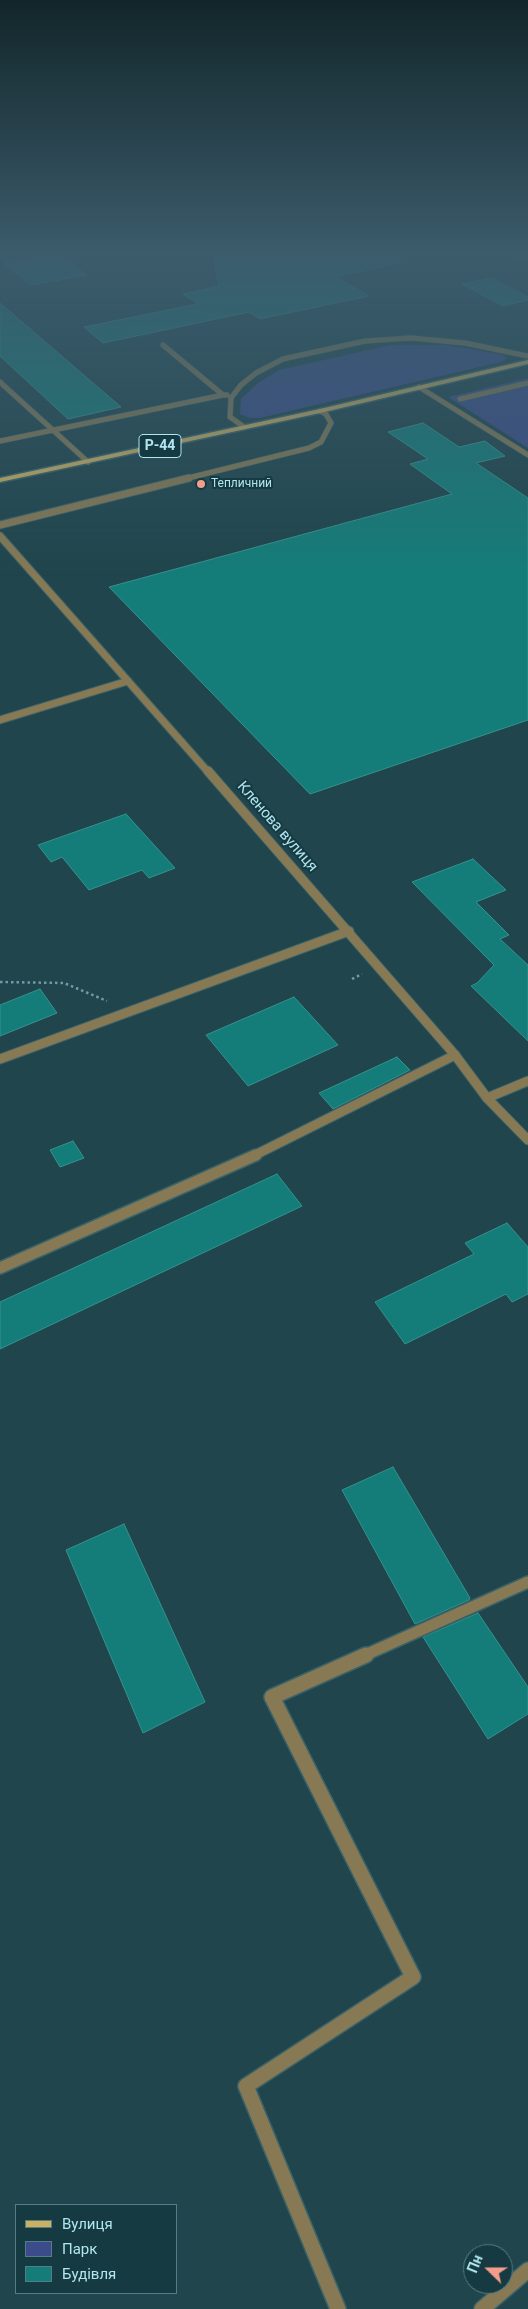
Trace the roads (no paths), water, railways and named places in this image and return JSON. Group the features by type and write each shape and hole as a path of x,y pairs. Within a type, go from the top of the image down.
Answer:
{"main road":[{"name":"Р-44","path":"0,480 88,462 528,362"}],"street":[{"path":"183,362 224,395"},
{"path":"244,427 230,417 229,409 233,396 241,385 276,362"},
{"path":"0,382 88,462"},
{"path":"460,399 528,383"},
{"path":"419,387 528,455"},
{"path":"0,441 224,395 233,396"},
{"path":"0,525 309,448 321,442 331,423 326,414 320,410"},
{"name":"Кленова вулиця","path":"0,536 349,931 455,1055 487,1098 528,1140"},
{"path":"0,720 128,681"},
{"path":"0,1059 349,931"},
{"path":"0,1268 241,1162 455,1055"},
{"path":"487,1098 528,1081"},
{"path":"338,2309 246,2086 413,1977 272,1697 528,1582"},
{"path":"482,2309 528,2270"}],"place":[{"name":"Тепличний","path":"201,484"}]}
